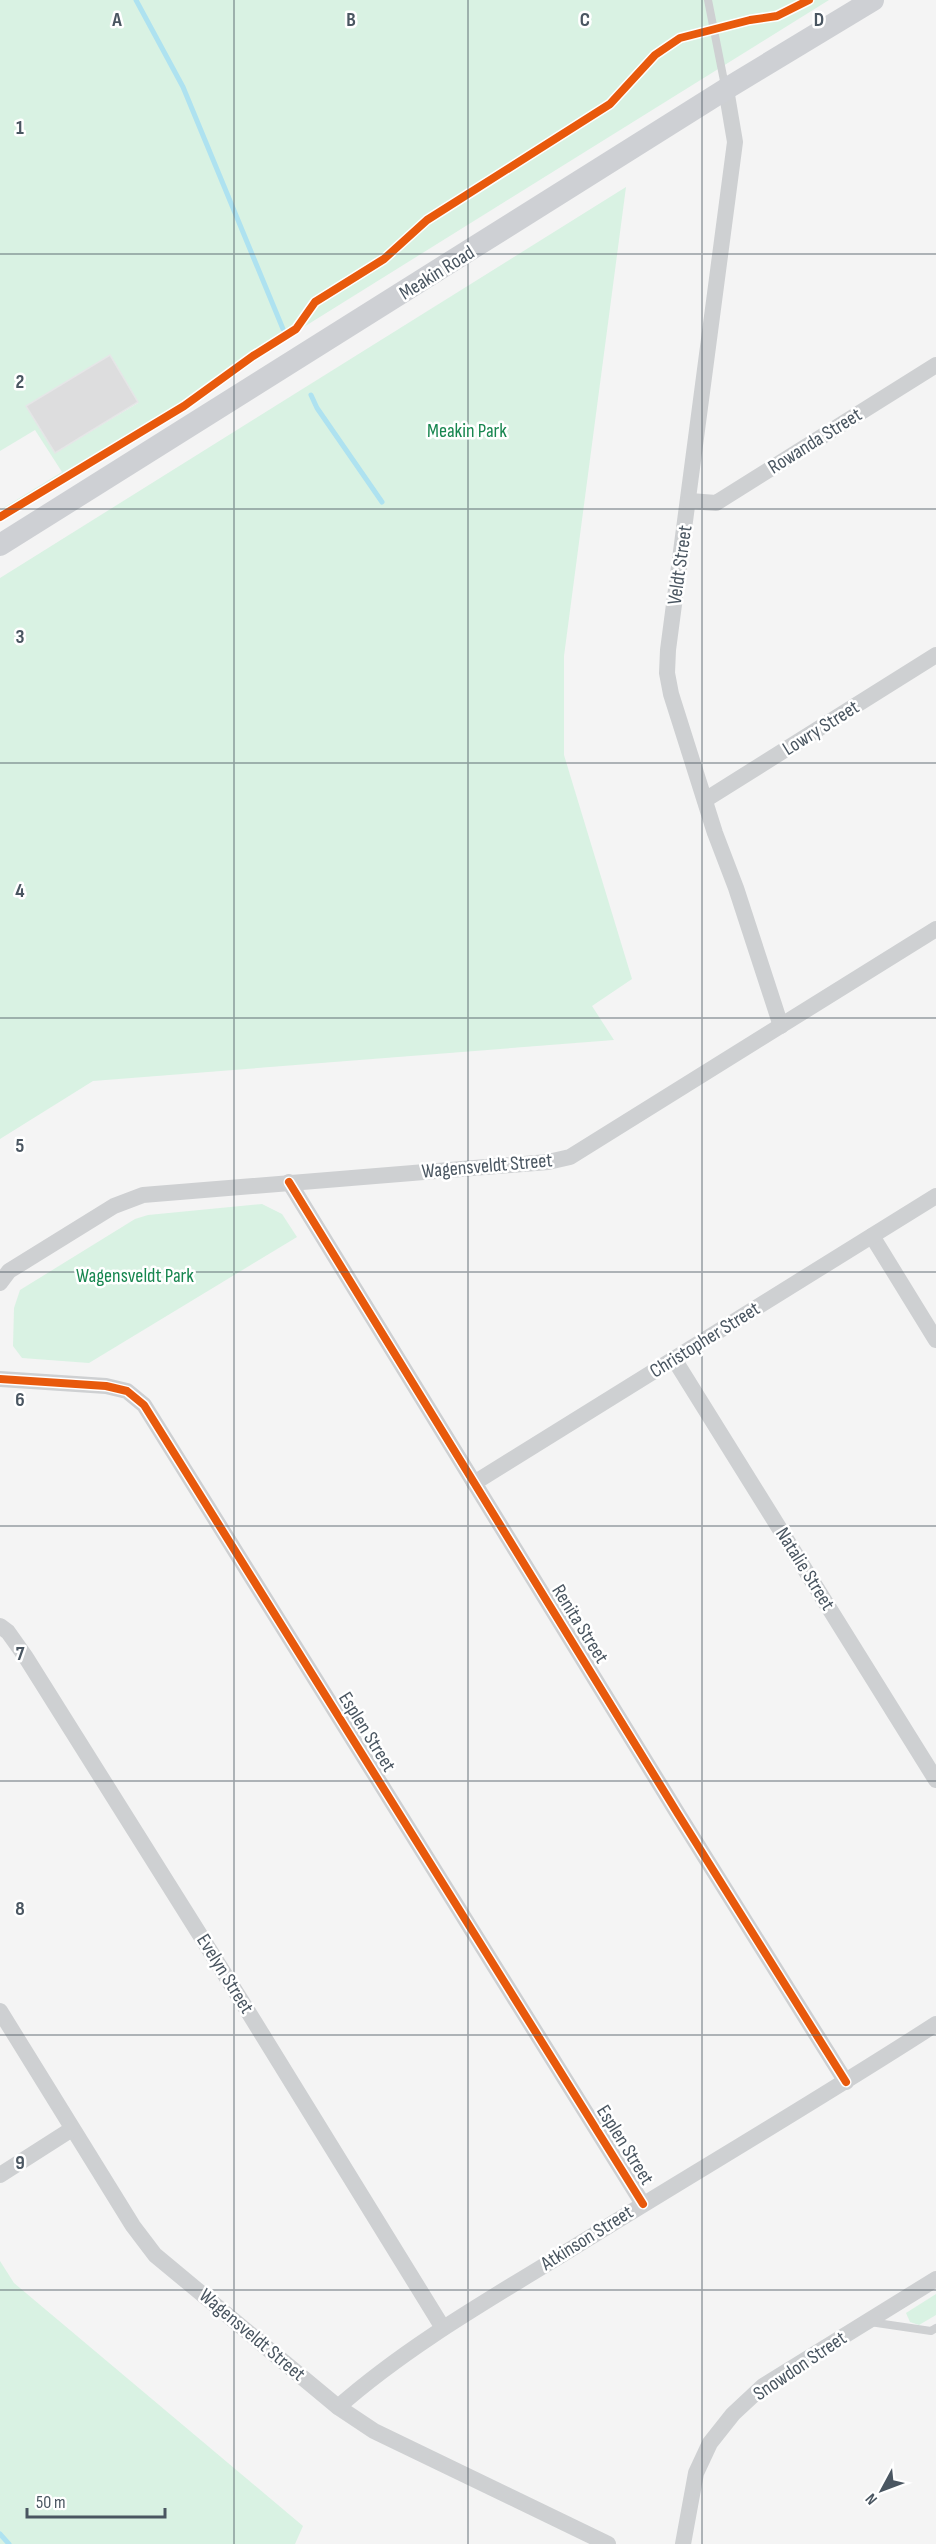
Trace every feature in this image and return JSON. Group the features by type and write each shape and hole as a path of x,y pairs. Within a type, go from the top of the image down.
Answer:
{"street":[{"name":"Meakin Road","path":"0,545 726,89 873,0"},
{"name":"Veldt Street","path":"726,89 735,142 690,501 668,650 667,673 715,833 736,888 781,1026"},
{"name":"Rowanda Street","path":"690,501 716,502 936,365"},
{"name":"Lowry Street","path":"705,800 936,656"},
{"name":"Wagensveldt Street","path":"0,1283 9,1271 127,1199 143,1195 548,1162 570,1157 936,929"},
{"name":"Renita Street","path":"289,1182 846,2082"},
{"name":"Christopher Street","path":"474,1483 936,1196"},
{"path":"872,1236 936,1341"},
{"name":"Natalie Street","path":"674,1359 936,1780"},
{"name":"Esplen Street","path":"0,1379 106,1386 127,1392 144,1405 643,2204"},
{"name":"Evelyn Street","path":"0,1626 8,1632 25,1656 443,2328"},
{"name":"Wagensveldt Street","path":"0,2010 133,2226 156,2255 338,2407 374,2431 608,2544"},
{"name":"Atkinson Street","path":"338,2407 371,2378 443,2328 846,2082 936,2024"},
{"path":"0,2175 72,2129"},
{"name":"Snowdon Street","path":"683,2544 696,2474 710,2443 734,2414 763,2386 936,2279"}],"lane":[{"path":"708,0 726,89"},
{"name":"Snowdon Street","path":"867,2322 931,2331 936,2328"}],"green space":[{"path":"0,0 829,0 0,516 0,510 62,472 35,430 0,451","holes":["110,355 138,403 55,453 26,406"]},
{"name":"Meakin Park","path":"626,187 564,656 564,755 632,979 592,1006 614,1040 93,1081 0,1139 0,578"},
{"name":"Wagensveldt Park","path":"262,1204 282,1214 297,1237 89,1363 22,1358 13,1346 14,1308 20,1290 135,1219 148,1215"},
{"path":"0,2261 14,2283 303,2526 295,2544 0,2544"},
{"path":"936,2294 936,2315 919,2325 910,2322 906,2313"}],"building":[{"path":"110,355 138,402 55,453 26,406"}],"waterway":[{"path":"136,0 183,87 283,329"},
{"path":"311,395 317,408 382,502"},
{"path":"0,2534 9,2544"}],"cycle path":[{"path":"0,517 184,406 253,356 296,329 315,302 384,259 427,220 610,104 655,55 680,38 750,20 777,16 809,0"},
{"path":"289,1182 678,1814 846,2082"},
{"path":"0,1379 106,1386 127,1391 144,1405 643,2204"}]}
